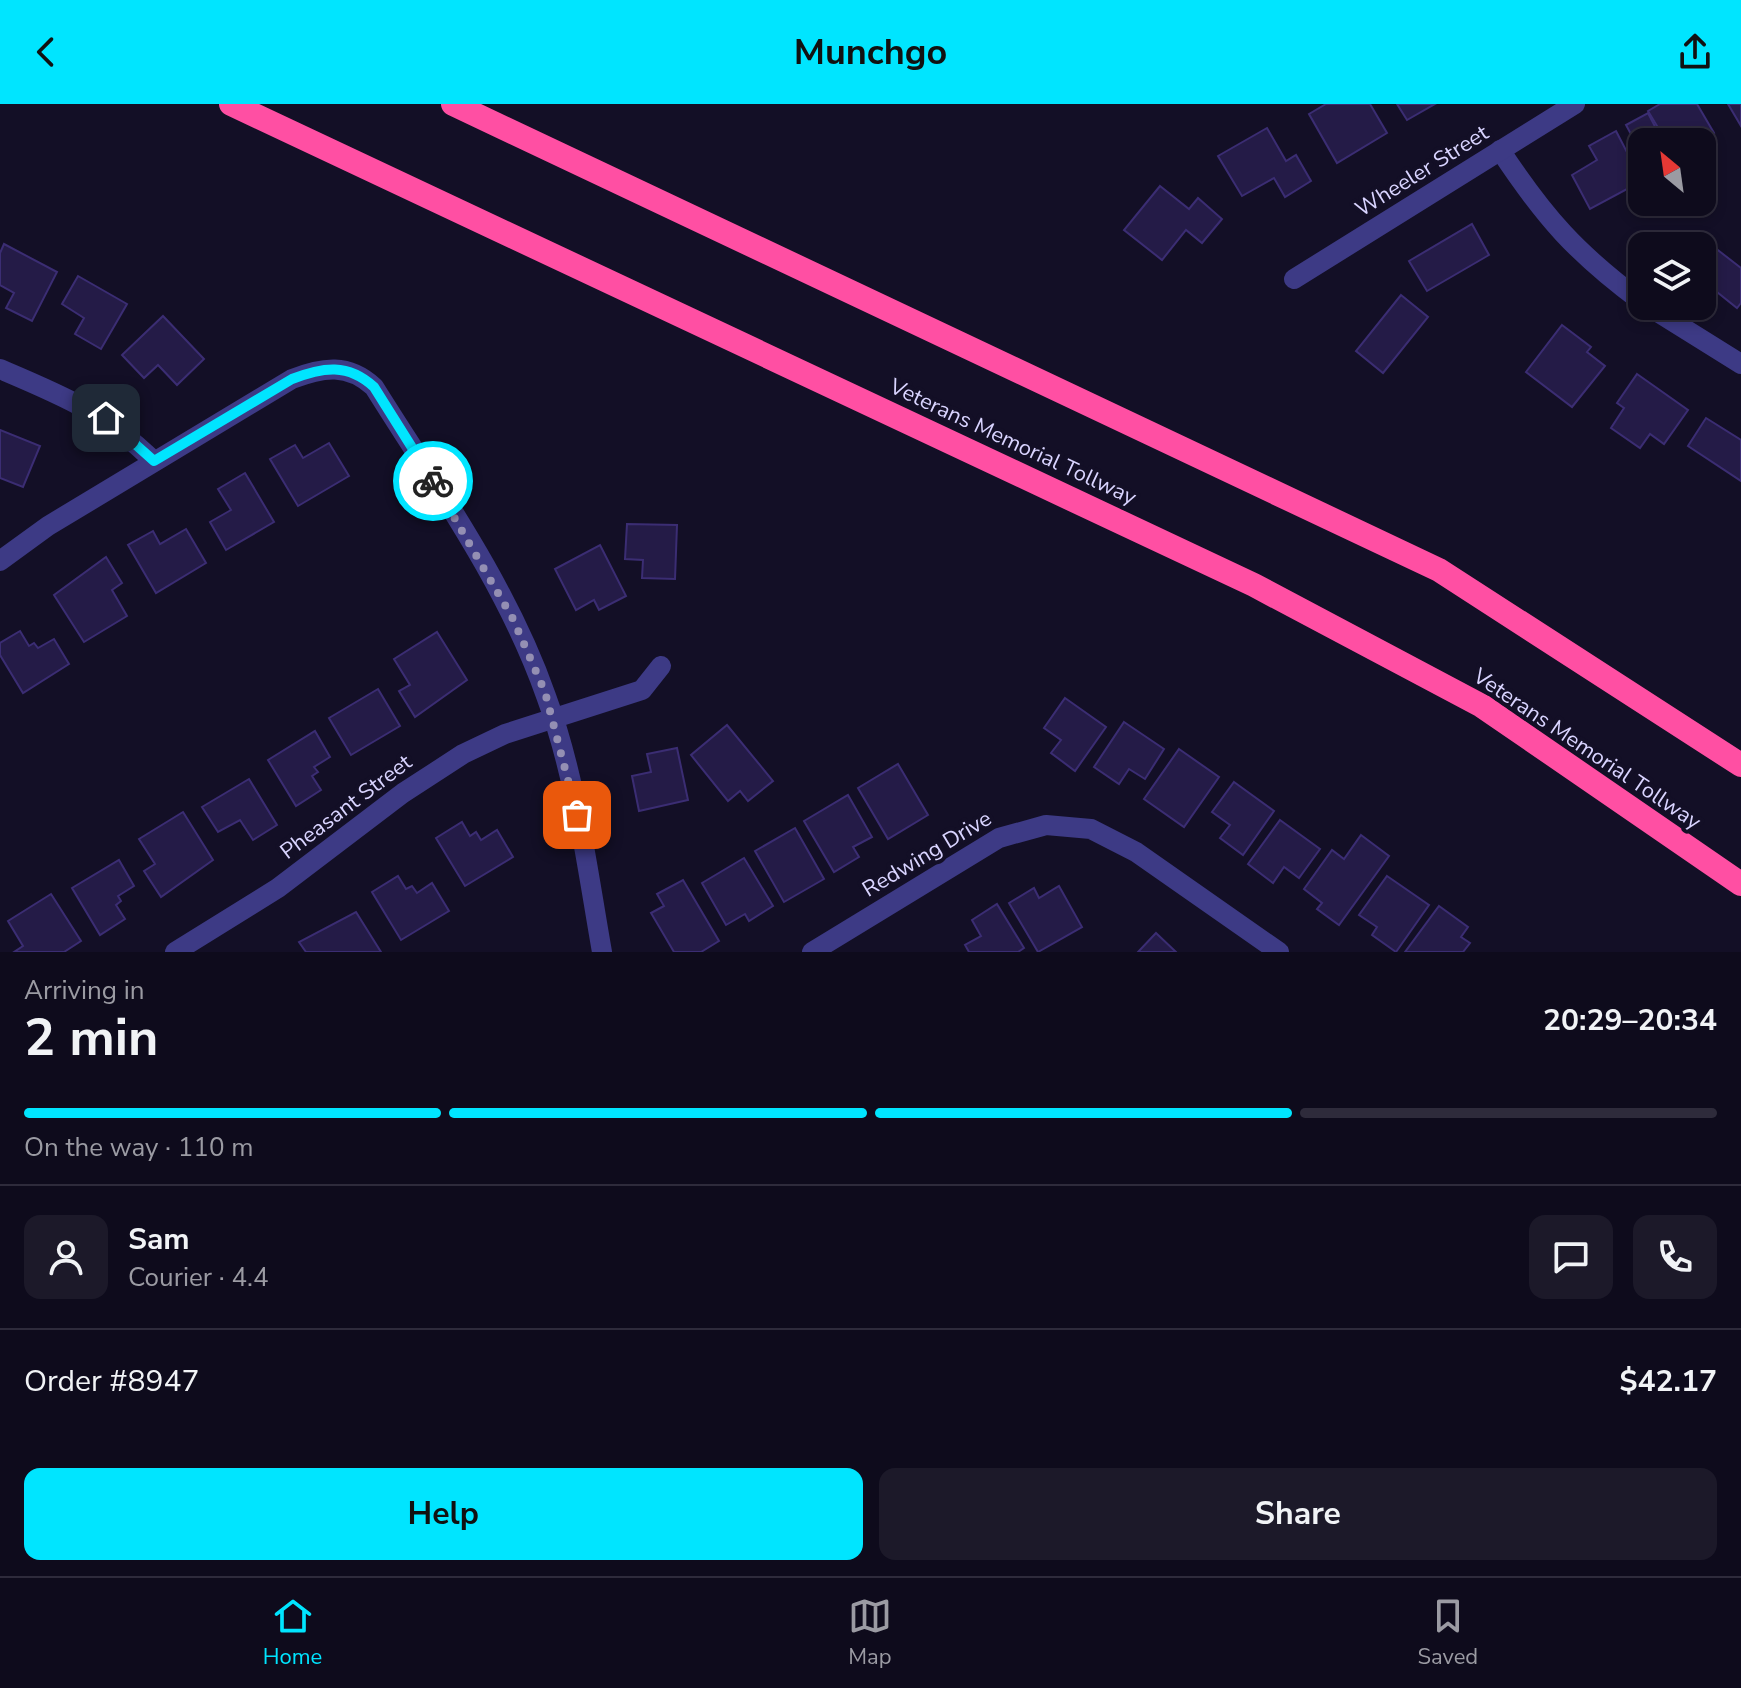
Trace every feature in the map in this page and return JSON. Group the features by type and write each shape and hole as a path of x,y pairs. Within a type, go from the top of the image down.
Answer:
{"highway":[{"name":"Veterans Memorial Tollway","path":"231,104 1267,592 1482,706 1741,884"},
{"path":"453,104 1439,570 1741,765"}],"street":[{"name":"Wheeler Street","path":"1294,279 1575,104"},
{"path":"1500,150 1540,211 1573,246 1628,291"},
{"path":"1670,320 1741,364"},
{"path":"0,561 14,548 292,379 314,370 337,367 362,376 374,387 457,519 513,619 554,719 582,841 602,952"},
{"path":"0,369 69,398 106,418 154,461"},
{"name":"Pheasant Street","path":"175,952 278,888 430,774 505,734 642,690 661,666"},
{"name":"Redwing Drive","path":"812,952 999,838 1046,825 1091,829 1136,852 1279,952"}],"building":[{"path":"1326,104 1370,104 1387,133 1337,163 1309,114"},
{"path":"1397,104 1435,104 1407,120"},
{"path":"1660,104 1697,104 1711,128 1658,128 1648,111"},
{"path":"1728,104 1741,104 1741,126"},
{"path":"1648,113 1656,128 1628,129 1626,125"},
{"path":"1267,128 1286,161 1296,155 1311,181 1285,197 1274,178 1242,196 1218,156"},
{"path":"1616,131 1628,154 1628,189 1590,209 1572,175 1597,160 1589,146"},
{"path":"1160,186 1189,209 1198,198 1222,219 1202,243 1186,230 1162,260 1124,230"},
{"path":"1472,224 1489,255 1427,291 1409,261"},
{"path":"4,244 57,272 32,321 6,308 14,293 0,285 0,253"},
{"path":"1716,249 1741,268 1741,303 1737,308 1716,291"},
{"path":"78,276 127,304 101,349 75,334 84,318 62,304"},
{"path":"1401,295 1428,317 1383,373 1356,351"},
{"path":"163,316 204,359 177,385 158,365 144,378 122,355"},
{"path":"1562,325 1591,347 1587,352 1605,366 1572,407 1526,372"},
{"path":"1637,374 1688,410 1664,444 1650,434 1640,448 1611,428 1624,408 1617,403"},
{"path":"1706,418 1741,440 1741,481 1688,446"},
{"path":"0,430 40,446 23,487 0,478"},
{"path":"329,443 349,476 298,506 270,459 295,445 303,458"},
{"path":"245,473 274,522 226,550 210,522 231,510 218,489"},
{"path":"627,524 677,525 675,579 642,578 643,560 625,559"},
{"path":"186,529 206,563 156,593 128,545 153,531 160,544"},
{"path":"600,545 626,596 599,610 594,600 576,610 555,569"},
{"path":"106,557 122,583 112,590 127,616 84,642 54,595"},
{"path":"20,631 29,646 34,643 38,648 54,639 69,664 23,693 0,655 0,643"},
{"path":"437,632 467,680 415,717 399,691 410,685 394,659"},
{"path":"378,689 400,726 351,755 329,718"},
{"path":"1065,698 1106,727 1075,771 1051,753 1061,740 1044,728"},
{"path":"1124,722 1164,749 1145,779 1129,769 1119,784 1094,767"},
{"path":"727,725 773,781 748,801 740,791 728,801 691,755"},
{"path":"315,731 330,757 314,767 318,772 312,776 321,790 296,806 268,760"},
{"path":"677,748 688,800 639,811 632,776 651,772 647,754"},
{"path":"1179,749 1219,777 1184,827 1144,799"},
{"path":"898,764 928,815 888,839 858,788"},
{"path":"249,779 277,825 253,840 240,820 218,832 202,807"},
{"path":"1234,782 1274,811 1243,855 1220,838 1230,825 1212,812"},
{"path":"848,795 872,837 853,847 859,857 834,872 804,821"},
{"path":"183,812 213,860 161,897 144,871 155,864 139,839"},
{"path":"1280,820 1320,849 1299,878 1284,867 1273,883 1248,864"},
{"path":"462,822 470,836 476,832 481,840 497,830 513,857 465,886 436,838"},
{"path":"795,828 824,879 784,902 755,851"},
{"path":"1361,835 1389,856 1339,925 1317,909 1322,903 1304,889 1332,850 1344,859"},
{"path":"744,858 773,906 749,921 745,914 726,925 702,883"},
{"path":"119,860 134,886 118,896 121,901 116,905 125,919 100,935 72,888"},
{"path":"398,876 406,889 412,886 417,893 432,883 449,911 401,940 372,892"},
{"path":"1387,876 1429,905 1396,952 1372,935 1377,927 1359,915"},
{"path":"683,880 719,941 701,952 674,952 651,913 664,906 657,894"},
{"path":"1059,886 1082,927 1038,952 1009,903 1034,888 1039,898"},
{"path":"51,894 81,941 64,952 14,952 23,946 8,921"},
{"path":"997,904 1024,948 1018,952 969,952 965,945 981,936 972,920"},
{"path":"1439,906 1468,927 1461,937 1470,943 1463,952 1405,952"},
{"path":"356,912 381,952 306,952 299,942"},
{"path":"1156,933 1176,952 1138,952"}],"way so far":[{"path":"433,481 513,619 545,692 566,762 577,815"}],"route":[{"path":"106,418 154,461 292,379 314,370 337,367 362,376 374,387 433,481"}]}
